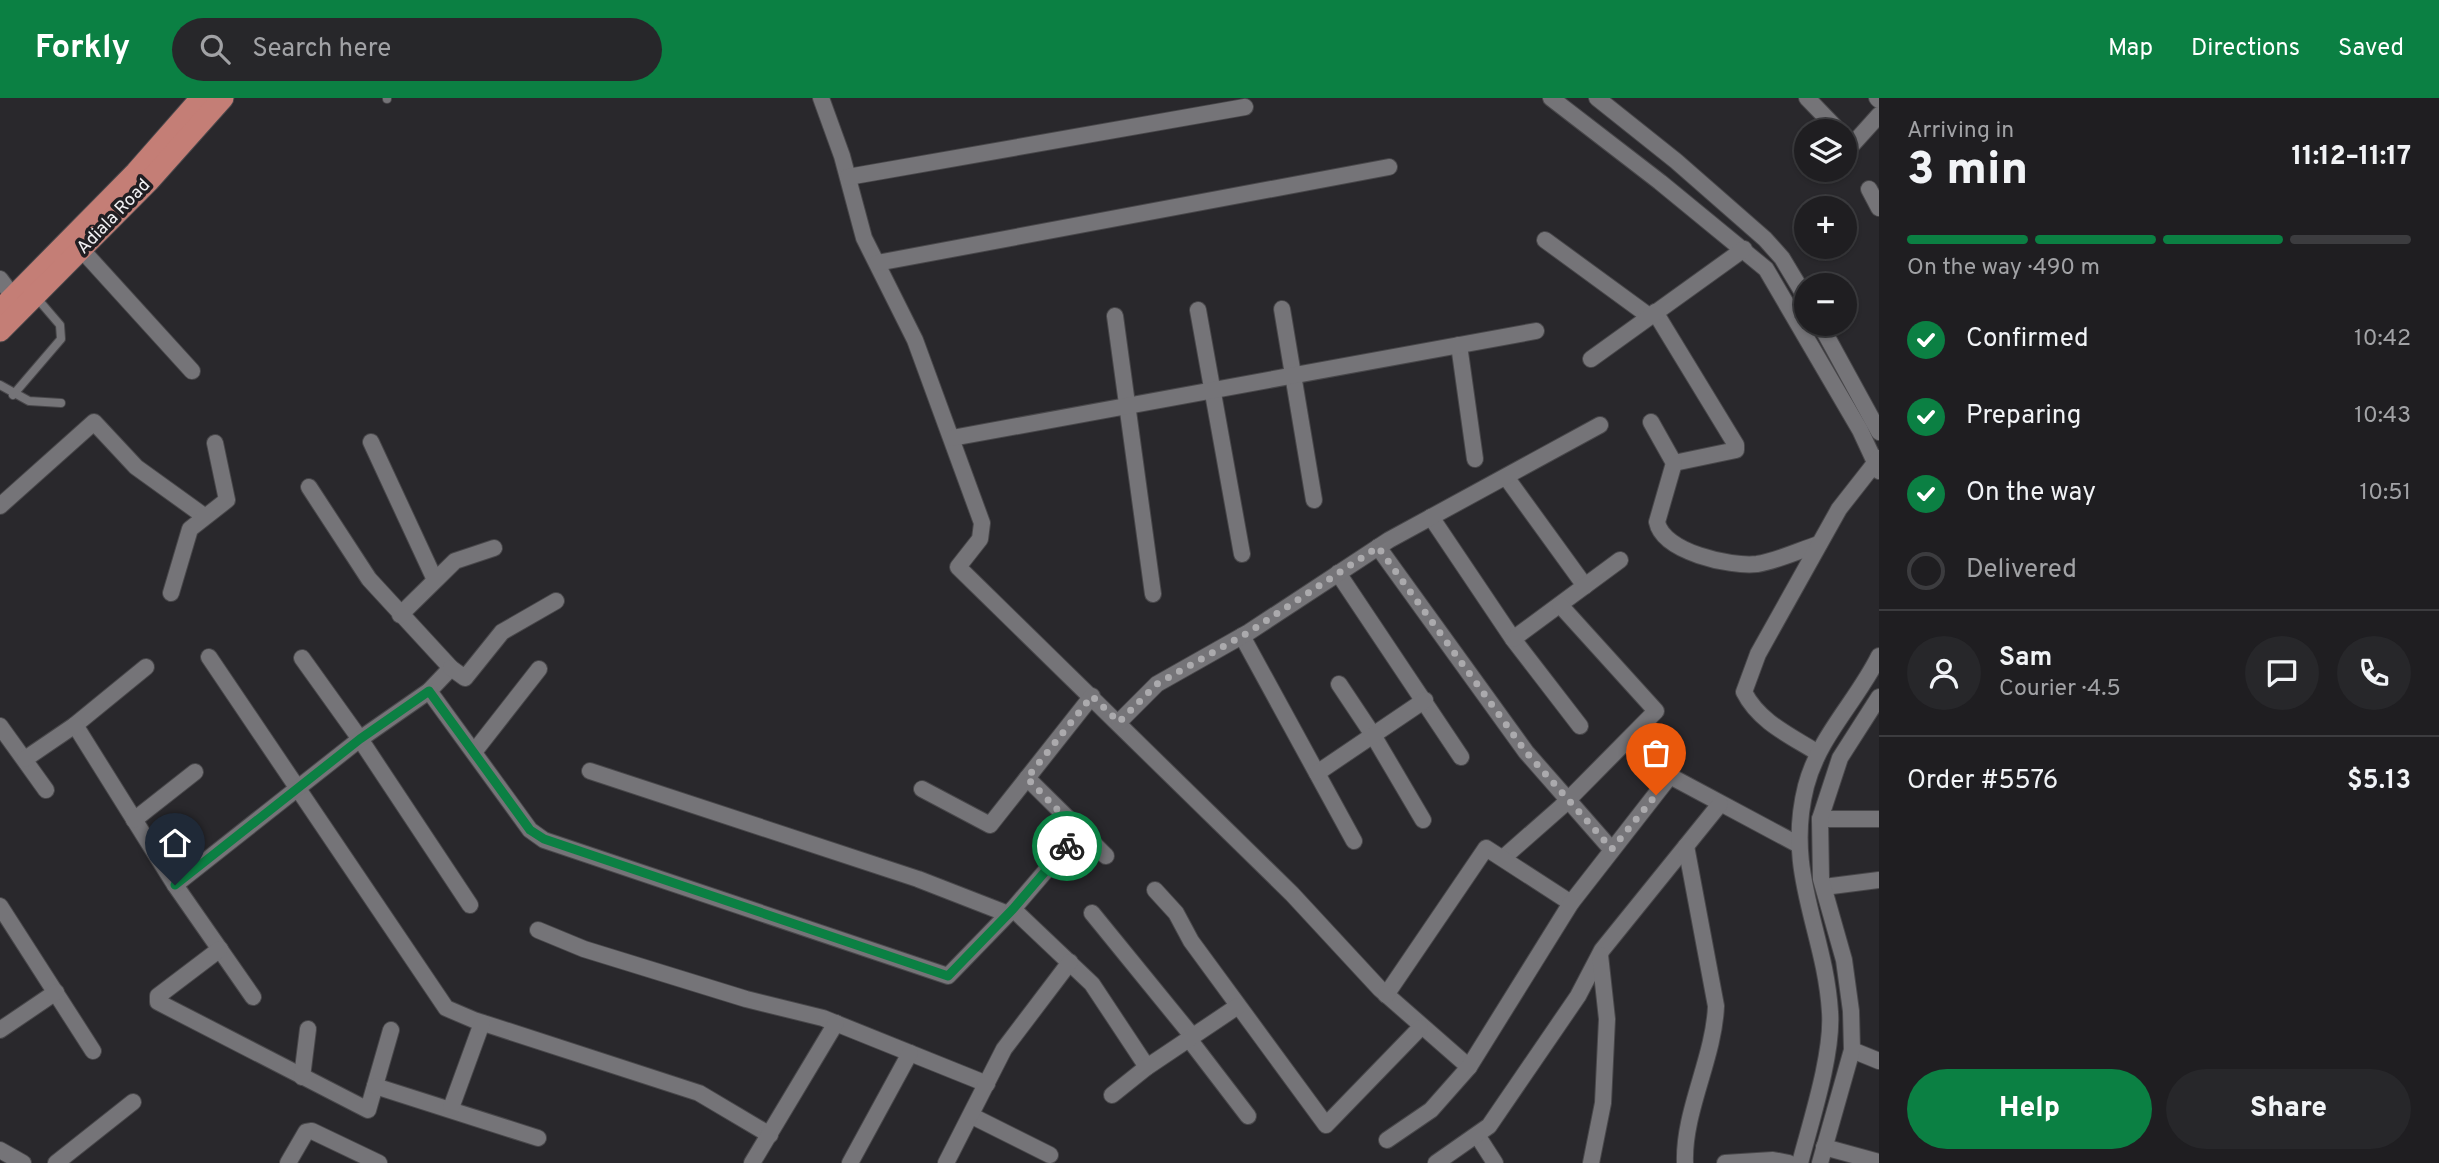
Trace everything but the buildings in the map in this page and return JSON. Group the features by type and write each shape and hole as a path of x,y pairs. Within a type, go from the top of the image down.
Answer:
{"main road":[{"name":"Adiala Road","path":"0,331 18,304 201,98"},
{"name":"Adiala Road","path":"18,304 82,250 149,181 223,98"}],"street":[{"path":"821,98 848,177 864,238 915,340 982,523 980,539 958,567 1292,894 1386,995 1420,1028 1469,1067"},
{"path":"1551,98 1766,269 1878,464 1839,509 1758,654 1744,692 1752,707 1768,722 1818,753"},
{"path":"1597,98 1676,161 1765,239 1783,258 1794,277"},
{"path":"1807,98 1827,119"},
{"path":"848,177 1245,107"},
{"path":"1857,139 1879,115"},
{"path":"877,263 1389,167"},
{"path":"1869,190 1879,208"},
{"path":"1545,240 1652,314 1737,445 1736,450 1674,463"},
{"path":"1591,359 1744,249"},
{"path":"82,250 192,371"},
{"path":"0,279 18,304"},
{"path":"1282,309 1314,500"},
{"path":"1198,310 1242,554"},
{"path":"1115,316 1153,594"},
{"path":"952,438 1536,331"},
{"path":"1827,336 1879,432"},
{"path":"1459,345 1475,459"},
{"path":"0,506 94,422 136,467 204,516"},
{"path":"1651,422 1674,463 1657,522 1665,538 1692,552 1733,564 1758,564 1819,544"},
{"path":"1119,722 1157,684 1242,636 1378,547 1600,425"},
{"path":"371,442 436,580"},
{"path":"171,593 190,529 227,500 215,443"},
{"path":"1506,477 1585,586"},
{"path":"309,487 369,579 451,668 465,678 502,632 556,601"},
{"path":"1432,517 1513,639 1580,726"},
{"path":"1378,547 1526,752 1612,849"},
{"path":"400,615 466,555 494,548"},
{"path":"1513,639 1620,560"},
{"path":"1338,573 1425,700 1427,710 1461,757"},
{"path":"1503,858 1568,800 1656,711 1560,605"},
{"path":"1242,636 1354,841"},
{"path":"1800,1163 1829,1038 1830,1012 1823,963 1801,879 1799,845 1806,786 1818,753 1879,656"},
{"path":"209,657 446,1008 482,1023 699,1093 770,1135"},
{"path":"302,658 360,739 470,905"},
{"path":"25,759 75,725 146,667"},
{"path":"175,885 360,739 429,691 451,668"},
{"path":"474,752 539,669"},
{"path":"1339,684 1373,735 1423,820"},
{"path":"429,691 530,830 544,839 948,976 1011,912 1079,832"},
{"path":"922,789 990,825 1092,696"},
{"path":"1879,697 1840,758 1820,819 1824,887 1844,960 1851,1011 1852,1051 1822,1155 1879,1162"},
{"path":"1317,773 1425,700"},
{"path":"75,725 175,885 253,997"},
{"path":"0,726 46,790"},
{"path":"1860,727 1879,727"},
{"path":"590,771 1011,912 1092,984 1147,1067"},
{"path":"134,820 195,772"},
{"path":"1387,1140 1431,1110 1469,1067 1571,903 1670,776 1799,845"},
{"path":"1027,778 1079,832 1107,856"},
{"path":"1436,1163 1489,1126 1577,996 1600,955 1720,804"},
{"path":"1820,819 1879,819"},
{"path":"1685,1163 1689,1131 1715,1026 1716,1006 1686,846"},
{"path":"1386,995 1482,850 1489,849 1571,903"},
{"path":"1824,887 1879,880"},
{"path":"1155,890 1176,913 1191,941 1326,1125 1420,1028"},
{"path":"0,906 93,1051"},
{"path":"1092,913 1191,1038 1248,1116"},
{"path":"538,930 583,949 835,1023 987,1084"},
{"path":"220,948 158,996 158,1002 368,1110 391,1030"},
{"path":"1591,1163 1604,1103 1607,1019 1600,955"},
{"path":"952,1161 1004,1049 1070,962"},
{"path":"0,1030 56,992"},
{"path":"1112,1095 1147,1067 1238,1006"},
{"path":"451,1108 482,1023"},
{"path":"752,1163 835,1023"},
{"path":"302,1077 308,1029"},
{"path":"1852,1051 1879,1061"},
{"path":"850,1163 910,1053"},
{"path":"1822,1070 1845,1075"},
{"path":"375,1086 451,1108 538,1138"},
{"path":"56,1163 133,1102"},
{"path":"972,1116 1050,1155"},
{"path":"288,1163 306,1132 312,1130 379,1163"},
{"path":"1477,1135 1494,1163"},
{"path":"0,1150 23,1163"},
{"path":"1726,1163 1773,1160 1789,1163"}],"lane":[{"path":"13,395 61,339 60,325 18,304"},
{"path":"0,385 13,395 29,401 61,403"}],"way so far":[{"path":"1067,846 1079,832 1027,778 1092,696 1119,722 1157,684 1249,632 1378,547 1526,752 1612,849 1656,795"}],"route":[{"path":"175,885 360,739 429,691 530,830 544,839 948,976 1013,909 1067,846"}]}
